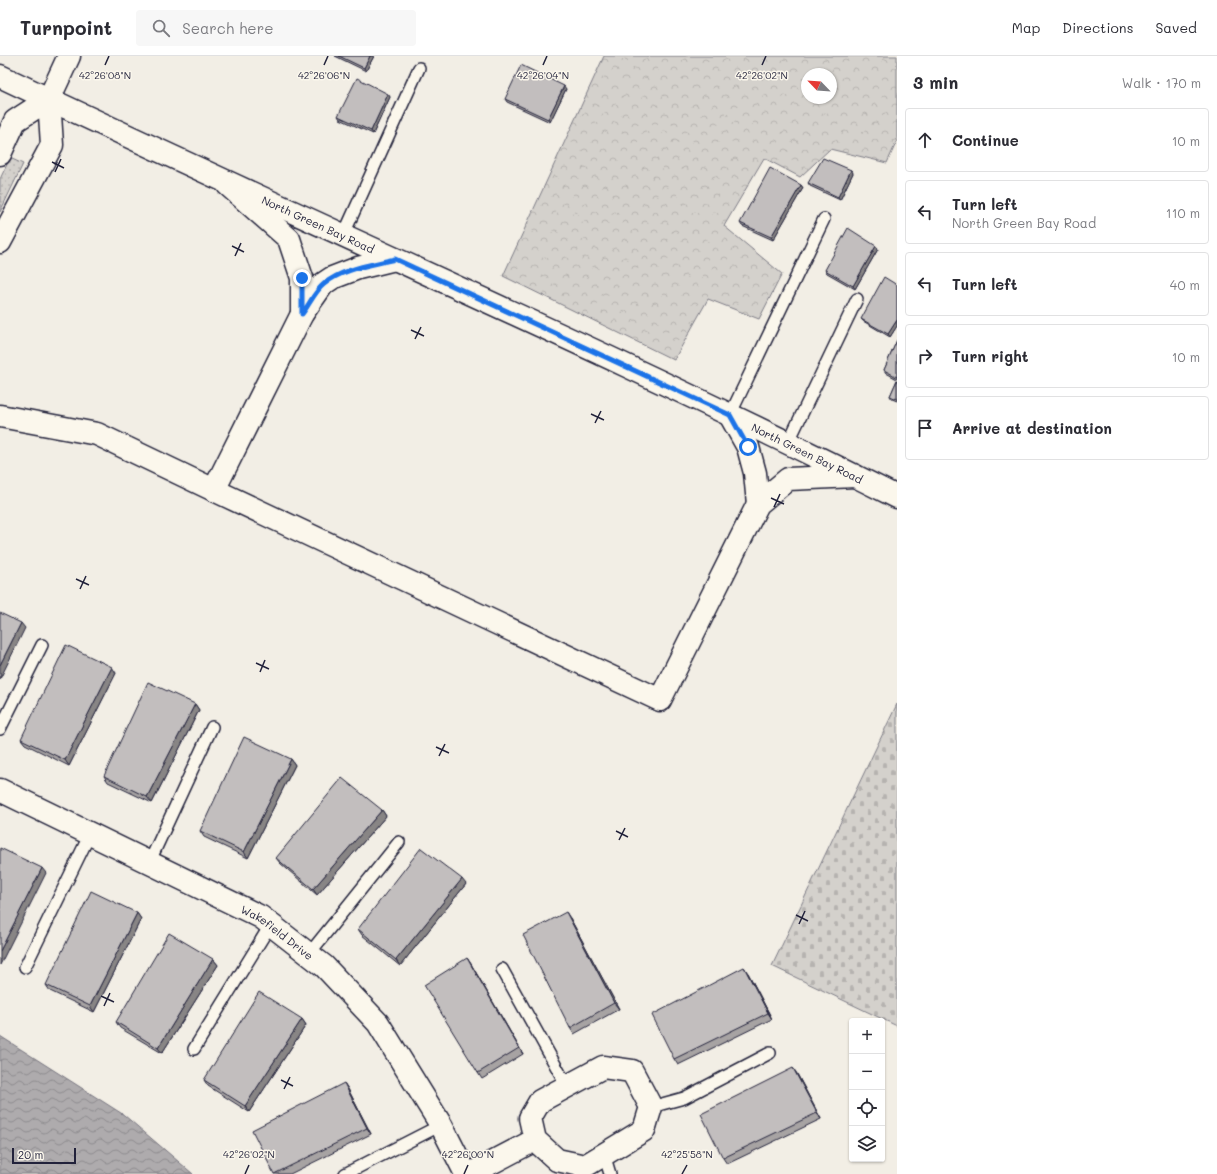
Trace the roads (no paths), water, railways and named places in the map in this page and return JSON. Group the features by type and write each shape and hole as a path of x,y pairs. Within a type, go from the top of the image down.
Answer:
{"street":[{"path":"0,242 52,145 49,99 69,56"},
{"name":"North Green Bay Road","path":"0,76 222,181 395,259 730,415 897,497"},
{"path":"0,154 15,121 49,99"},
{"path":"222,181 289,239 302,278 302,314"},
{"path":"214,490 302,314 323,284 332,278 358,268 395,259"},
{"path":"730,415 748,447 755,473 758,504"},
{"path":"0,416 97,434 660,700 758,504 788,479 855,476"},
{"name":"Wakefield Drive","path":"0,790 261,917 324,966 378,1023 441,1125 466,1174"},
{"path":"603,1067 632,1071 651,1107 644,1130 607,1164 585,1166 557,1160 535,1140 530,1118 540,1101 603,1067"},
{"path":"470,1174 535,1140"}],"lane":[{"path":"343,236 419,68"},
{"path":"730,415 824,219"},
{"path":"788,443 857,299"},
{"path":"0,729 42,645"},
{"path":"149,863 212,727"},
{"path":"25,967 90,834"},
{"path":"309,954 399,842"},
{"path":"194,1049 271,924"},
{"path":"502,969 567,1086"},
{"path":"651,1107 684,1098 770,1053"},
{"path":"346,1174 441,1125"}],"water":[{"path":"0,1036 124,1115 193,1174 0,1174"}]}
